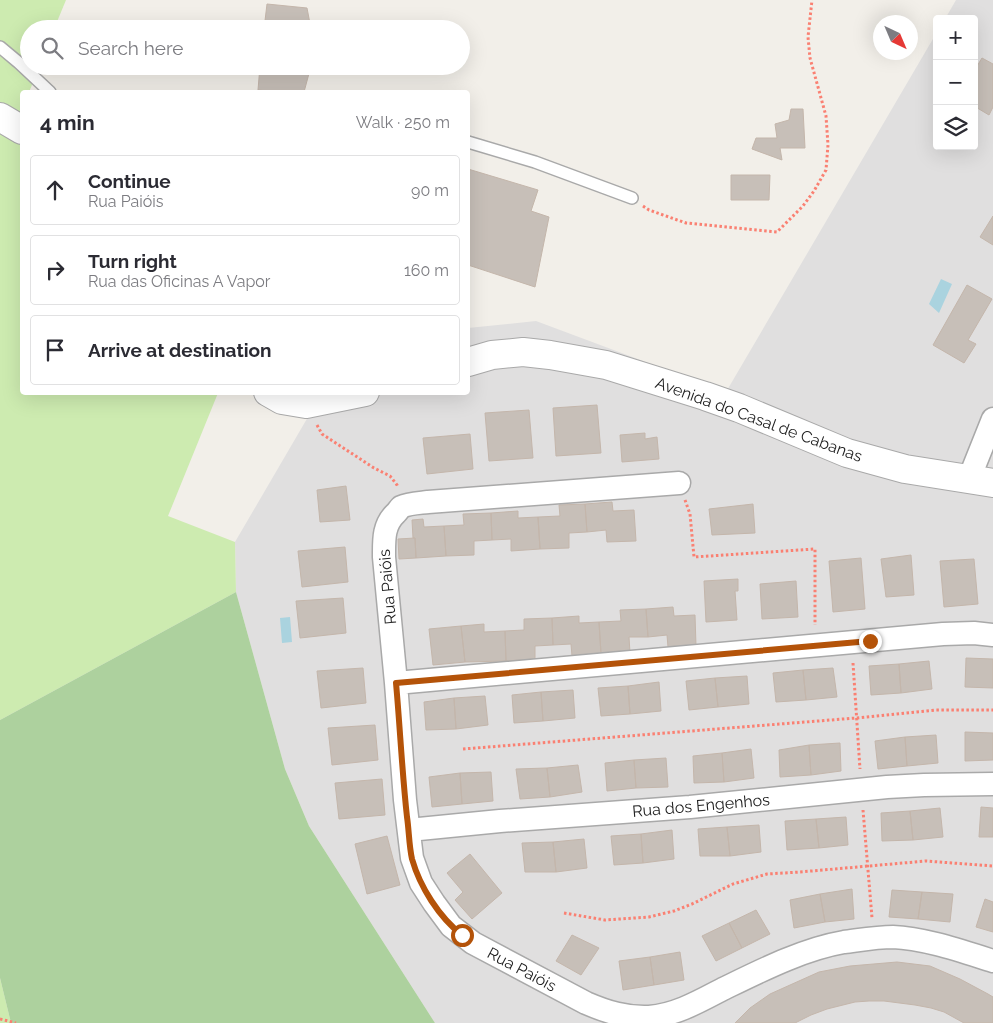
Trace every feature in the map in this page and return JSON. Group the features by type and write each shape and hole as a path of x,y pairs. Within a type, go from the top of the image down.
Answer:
{"street":[{"path":"0,117 20,129"},
{"name":"Avenida do Casal de Cabanas","path":"470,361 492,355 523,352 606,365 738,408 847,453 905,469 981,481"},
{"path":"273,395 282,400 315,402 350,395"},
{"path":"981,481 993,418"},
{"path":"401,507 428,502 679,483"},
{"name":"Rua Paióis","path":"401,507 393,515 386,527 384,557 405,800 412,858 421,882 434,903 451,926 473,943 586,1004 624,1016 649,1017 669,1013 694,1004 778,963 815,949 842,942 887,938 910,939 993,961"},
{"path":"396,683 943,634 974,633 993,635"},
{"name":"Rua dos Engenhos","path":"409,830 500,821 690,807 887,787 993,784"}],"lane":[{"path":"0,46 20,64"},
{"path":"32,75 48,90"},
{"path":"470,143 535,162 632,198"}],"path":[{"path":"632,198 649,210 686,223 777,232 803,206 826,170 828,144 826,116 810,58 808,37 812,0"},
{"path":"315,402 322,434 374,468 390,476 397,485 401,507"},
{"path":"690,514 694,557 815,548 815,646"},
{"path":"463,749 936,710 993,710"},
{"path":"564,913 604,920 649,917 674,911 734,884 767,874 926,861 993,866"},
{"path":"0,1019 16,1023"}],"shaded area":[{"path":"956,0 993,0 993,1023 435,1023 309,826 285,769 236,592 235,542 321,395 470,395 470,328 536,321 726,392 933,39 933,150 978,150 978,15 947,15"}],"green space":[{"path":"0,0 66,0 58,20 20,20 20,75 36,75 30,90 20,90 20,395 217,395 168,516 235,542 236,592 0,720"},
{"path":"236,592 285,769 309,826 435,1023 11,1023 0,978 0,720"},
{"path":"0,978 11,1023 0,1023"}],"water":[{"path":"941,279 952,284 939,313 929,304"},
{"path":"290,617 292,642 282,643 280,618"}],"building":[{"path":"267,4 307,8 309,20 265,20"},
{"path":"982,58 993,64 993,107 989,115 978,108 978,64"},
{"path":"259,75 309,75 305,90 258,90"},
{"path":"791,109 803,109 805,148 780,148 782,160 752,149 756,138 777,138 775,124 789,120"},
{"path":"470,170 538,190 531,211 549,217 535,287 470,266"},
{"path":"731,175 770,175 769,200 731,200"},
{"path":"993,216 993,245 980,237"},
{"path":"967,285 992,299 968,340 976,344 964,363 933,345"},
{"path":"597,405 601,453 556,456 553,408"},
{"path":"529,410 533,458 489,461 485,413"},
{"path":"645,433 645,439 657,437 659,459 622,462 620,435"},
{"path":"470,434 473,469 427,474 423,438"},
{"path":"346,486 350,520 320,522 317,490"},
{"path":"612,502 613,511 634,510 636,541 607,542 606,530 587,532 585,504"},
{"path":"585,504 587,532 569,533 569,548 540,549 538,517 560,516 559,505"},
{"path":"753,504 755,533 712,535 709,509"},
{"path":"518,511 518,518 538,517 540,549 511,551 511,539 492,540 491,513"},
{"path":"491,513 492,540 474,541 474,555 446,556 444,526 464,525 463,514"},
{"path":"423,519 424,527 444,526 446,556 416,558 412,520"},
{"path":"415,538 416,558 399,559 398,539"},
{"path":"345,547 348,582 302,587 298,551"},
{"path":"911,555 914,595 886,597 881,559"},
{"path":"861,558 865,609 833,612 829,561"},
{"path":"974,559 978,604 944,607 940,561"},
{"path":"738,579 738,591 735,591 737,620 706,622 704,581"},
{"path":"796,581 798,617 762,619 760,584"},
{"path":"343,598 346,633 300,638 296,601"},
{"path":"673,607 674,616 695,615 696,646 668,647 667,635 648,637 646,609"},
{"path":"646,609 648,637 629,637 630,653 601,654 599,622 621,621 620,610"},
{"path":"579,616 579,623 599,622 601,654 572,656 571,644 553,645 552,618"},
{"path":"552,618 553,645 535,646 535,659 506,661 505,631 524,630 524,619"},
{"path":"484,624 484,632 505,631 506,661 465,662 461,626"},
{"path":"461,626 465,662 433,665 429,629"},
{"path":"966,658 993,659 993,688 965,687"},
{"path":"929,661 932,689 901,693 899,664"},
{"path":"899,664 901,693 871,695 869,666"},
{"path":"363,668 366,703 321,708 317,671"},
{"path":"833,668 837,697 806,700 803,670"},
{"path":"803,670 806,700 776,702 773,673"},
{"path":"747,676 749,704 718,707 715,678"},
{"path":"715,678 718,707 689,710 686,681"},
{"path":"659,682 661,711 630,714 628,686"},
{"path":"628,686 630,714 601,716 598,688"},
{"path":"573,690 575,718 543,721 541,692"},
{"path":"541,692 543,721 514,723 512,695"},
{"path":"485,696 488,725 456,729 454,698"},
{"path":"454,698 456,729 426,730 424,702"},
{"path":"375,725 378,760 332,765 328,728"},
{"path":"965,732 993,733 993,760 965,761"},
{"path":"936,735 938,763 907,766 905,737"},
{"path":"905,737 907,766 878,769 875,741"},
{"path":"840,743 841,771 811,775 809,745"},
{"path":"809,745 811,775 780,777 779,750"},
{"path":"751,749 754,778 724,782 722,753"},
{"path":"722,753 724,782 694,783 693,756"},
{"path":"666,758 668,787 636,788 634,760"},
{"path":"634,760 636,788 607,791 605,763"},
{"path":"578,765 582,792 550,797 547,768"},
{"path":"547,768 550,797 520,799 516,769"},
{"path":"491,772 493,801 462,804 460,773"},
{"path":"460,773 462,804 432,807 429,777"},
{"path":"382,779 385,815 339,819 335,783"},
{"path":"981,807 993,808 993,837 979,837"},
{"path":"940,808 943,837 913,840 910,811"},
{"path":"910,811 913,840 882,841 881,813"},
{"path":"846,817 848,845 819,848 816,819"},
{"path":"816,819 819,848 787,850 785,821"},
{"path":"759,825 761,852 730,856 727,827"},
{"path":"727,827 730,856 700,856 698,829"},
{"path":"672,830 674,859 643,863 641,834"},
{"path":"641,834 643,863 614,865 611,836"},
{"path":"387,836 400,885 367,894 355,844"},
{"path":"584,839 587,868 556,872 553,842"},
{"path":"553,842 556,872 525,872 522,843"},
{"path":"470,854 502,893 472,919 455,900 463,892 447,873"},
{"path":"852,889 854,919 825,922 820,894"},
{"path":"892,890 922,892 918,919 889,917"},
{"path":"922,892 953,894 950,922 918,919"},
{"path":"820,894 825,922 794,928 790,900"},
{"path":"985,899 993,902 993,932 976,927"},
{"path":"756,910 770,934 742,948 729,923"},
{"path":"729,923 742,948 716,961 702,936"},
{"path":"572,935 599,948 581,975 556,961"},
{"path":"680,952 684,980 654,985 650,957"},
{"path":"650,957 654,985 623,990 619,961"},
{"path":"897,962 930,966 960,979 993,997 993,1023 964,1023 944,1012 931,1008 884,1001 869,1001 855,1002 827,1009 795,1023 735,1023 750,1008 770,994 819,972 850,966"}],"route":[{"path":"462,935 451,926 434,903 421,882 412,858 405,800 396,683 870,641"}]}
